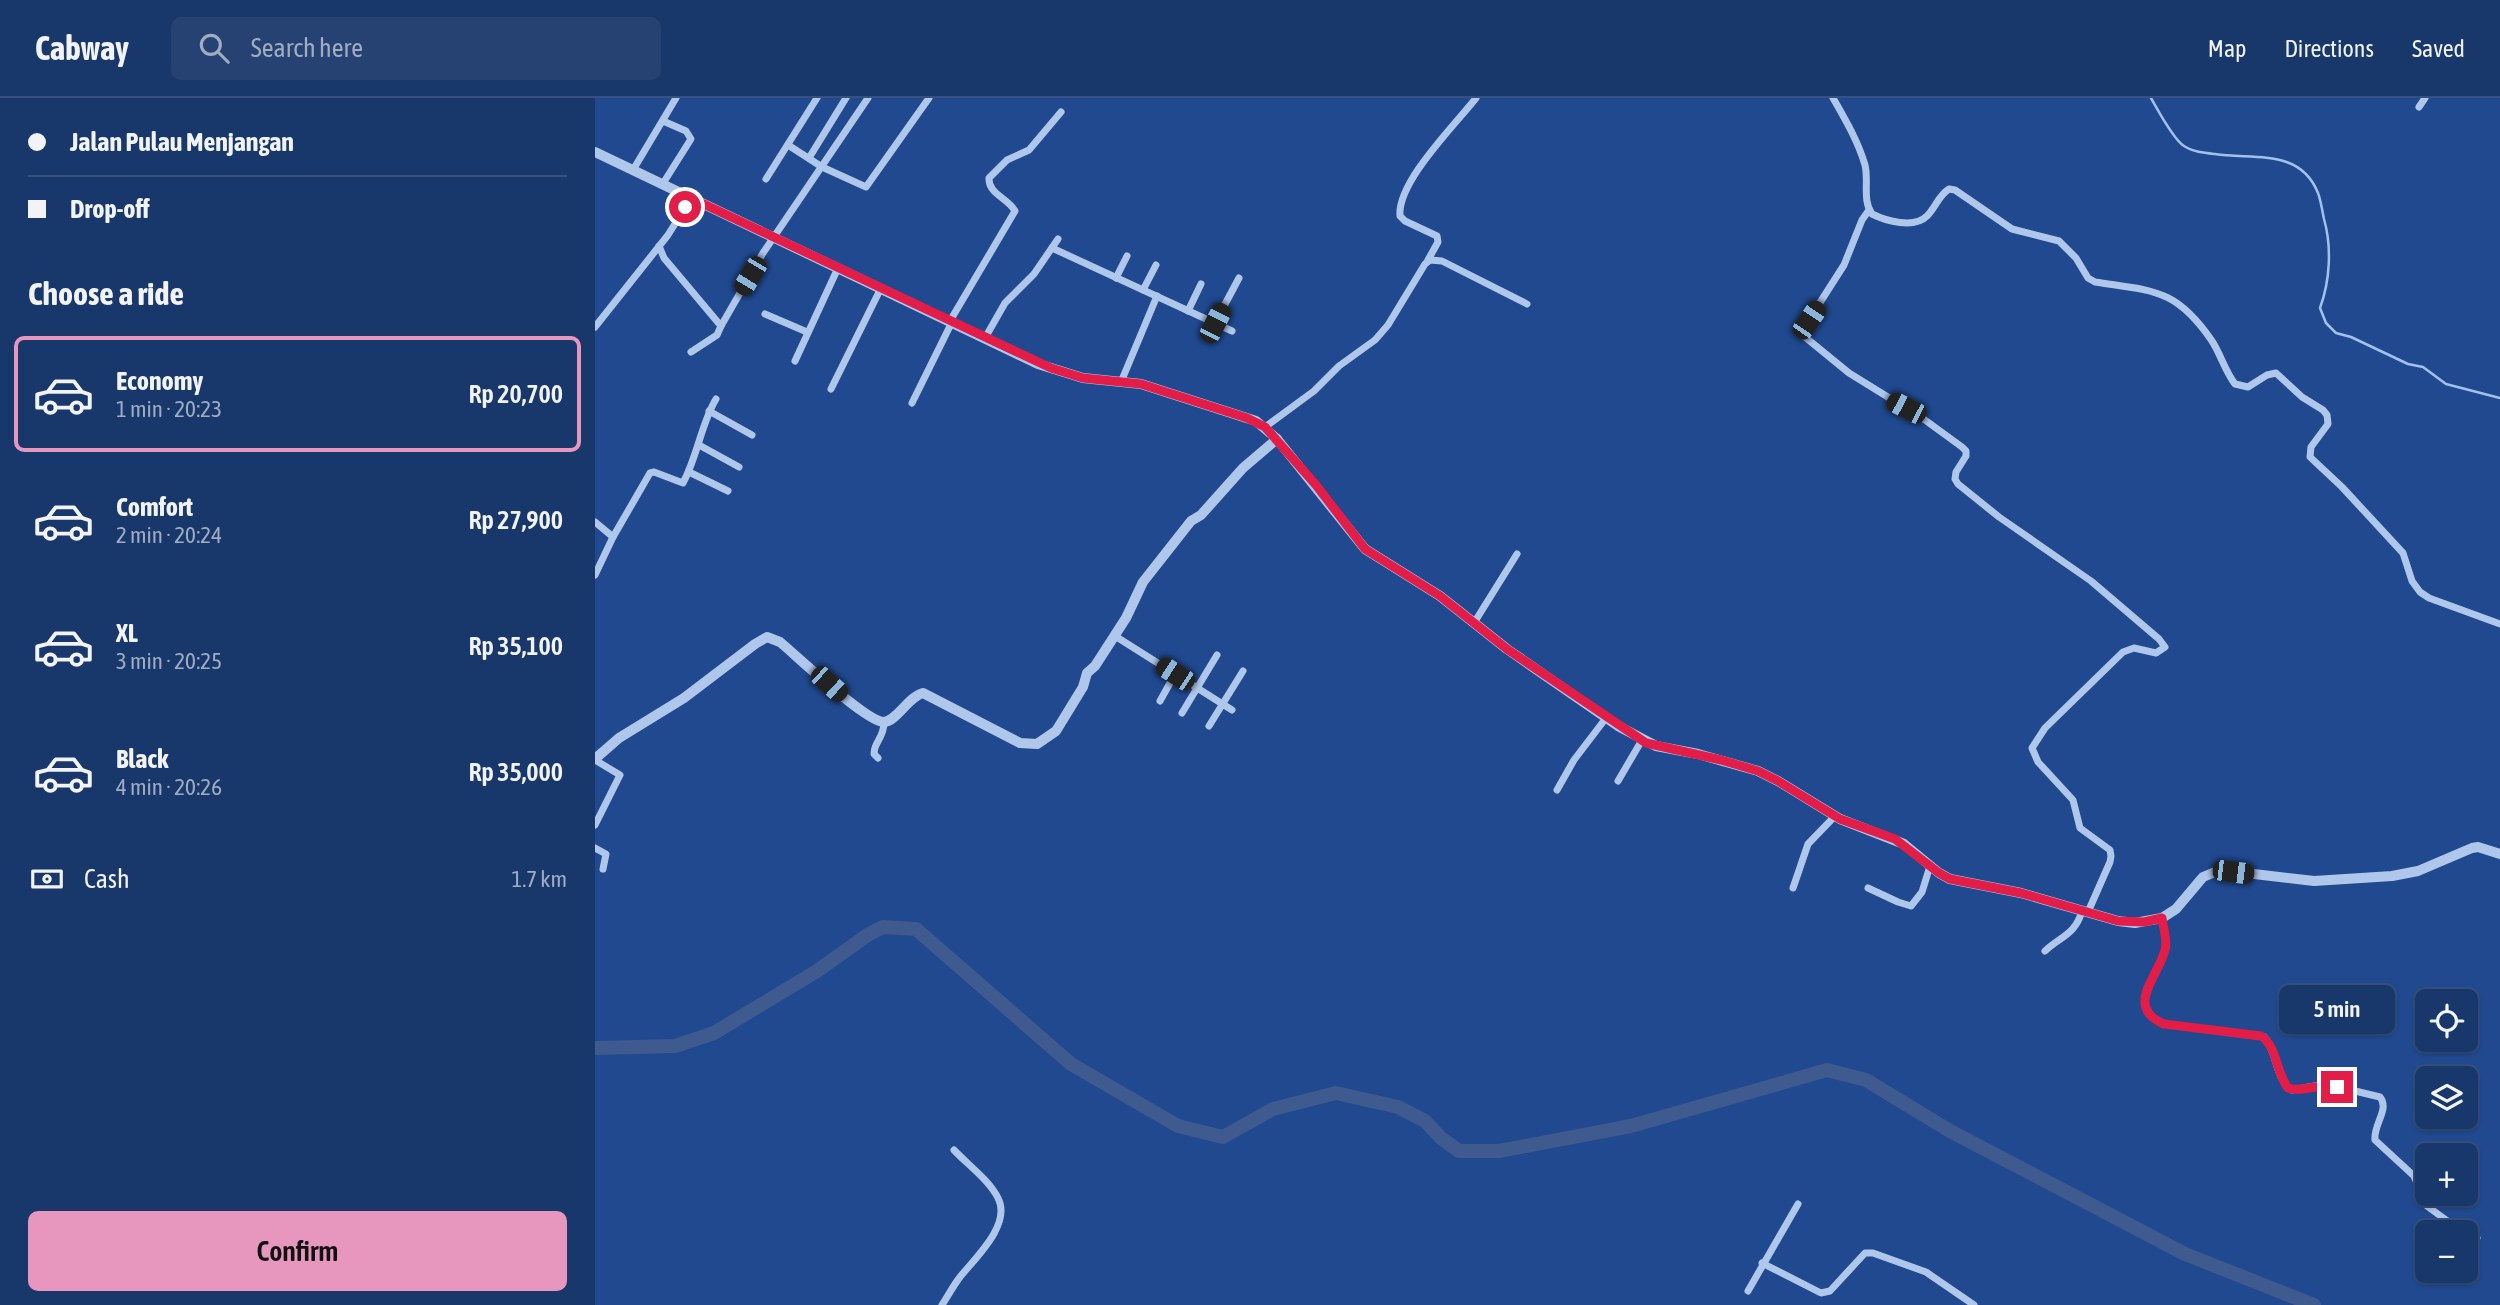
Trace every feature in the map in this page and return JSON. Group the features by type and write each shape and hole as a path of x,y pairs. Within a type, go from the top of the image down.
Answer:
{"street":[{"path":"633,170 676,98"},
{"path":"766,178 817,98"},
{"path":"809,158 846,98"},
{"path":"691,352 717,335 773,238 868,98"},
{"path":"787,145 822,167 866,187 929,98"},
{"path":"1265,427 1314,391 1339,366 1375,340 1388,325 1438,239 1435,234 1402,218 1399,210 1401,203 1419,167 1476,98"},
{"path":"1833,98 1861,151 1867,176 1866,202 1869,210 1879,217 1911,222 1927,216 1943,193 1949,189 1955,190 2012,229 2059,241 2076,258 2088,278 2095,282 2150,290 2174,299 2211,339 2235,384 2248,387 2267,375 2276,373 2302,397 2323,410 2329,419 2328,424 2311,447 2310,457 2342,487 2403,554 2412,581 2420,592 2429,598 2500,624"},
{"path":"2419,107 2425,98"},
{"path":"912,403 951,321 1015,211 1010,203 992,190 989,178 1007,160 1029,150 1061,112"},
{"path":"662,185 691,139 686,131 663,121"},
{"path":"595,153 1038,363 1093,380 1141,384 1237,415 1265,427 1365,549 1440,596 1507,649 1606,718 1642,740 1758,771 1835,816 1895,839 1950,879 2021,893 2118,921 2135,923 2162,918 2176,909 2203,877 2220,870 2333,881 2410,873 2478,847 2500,854"},
{"path":"595,327 659,246 691,198"},
{"path":"1869,210 1844,265 1805,326 1805,337 1849,373 1926,420 1962,447 1967,453 1956,472 1955,479 1958,484 1999,517 2091,581 2165,647 2156,653 2134,648 2115,659 2045,728 2032,748 2038,762 2073,800 2080,828 2110,850 2112,856 2085,912 2071,933 2045,951"},
{"path":"985,338 1005,303 1034,274 1058,239"},
{"path":"659,246 664,258 721,326"},
{"path":"1052,248 1232,331"},
{"path":"1116,278 1127,256"},
{"path":"1427,262 1433,259 1442,261 1527,304"},
{"path":"1143,290 1156,265"},
{"path":"795,361 838,268"},
{"path":"1215,323 1238,278"},
{"path":"1188,311 1201,284"},
{"path":"831,389 881,288"},
{"path":"1121,382 1157,296"},
{"path":"765,314 807,332"},
{"path":"595,575 613,537 650,473 654,472 683,483 699,445 709,411 716,399"},
{"path":"709,411 752,435"},
{"path":"884,722 893,718 915,696 923,693 1025,744 1037,744 1056,731 1083,687 1087,673 1095,666 1115,636 1143,582 1188,524 1201,515 1243,468 1277,439"},
{"path":"699,445 739,467"},
{"path":"689,472 728,491"},
{"path":"595,522 613,537"},
{"path":"1473,623 1517,554"},
{"path":"1115,636 1232,710"},
{"path":"595,825 620,775 595,759 619,738 684,698 768,637 780,642 859,709 884,722"},
{"path":"1182,713 1217,655"},
{"path":"1209,726 1243,670"},
{"path":"1160,701 1175,674"},
{"path":"1557,790 1574,760 1606,718"},
{"path":"878,758 874,749 882,736 884,722"},
{"path":"1618,781 1642,740"},
{"path":"1793,888 1808,844 1835,816"},
{"path":"595,848 606,854 603,869"},
{"path":"1868,888 1911,906 1922,892 1930,866"},
{"path":"2162,918 2166,947 2145,995 2145,1006 2151,1017 2164,1024 2264,1037 2281,1077 2292,1090 2326,1084 2380,1097 2384,1108 2377,1123 2375,1140 2414,1176 2427,1206 2446,1220"},
{"path":"943,1305 961,1276 989,1244 1001,1210 999,1199 993,1191 954,1150"},
{"path":"1748,1291 1798,1204"},
{"path":"1762,1264 1821,1293 1830,1291 1865,1253 1873,1252 1926,1272 1974,1305"}],"waterway":[{"path":"2151,98 2175,137 2188,148 2207,153 2288,162 2310,179 2319,196 2329,252 2328,275 2320,308 2326,323 2336,333 2351,337 2408,364 2423,367 2446,384 2500,398"},
{"path":"595,1048 675,1046 714,1033 817,971 869,934 883,927 916,929 1071,1064 1178,1126 1223,1137 1273,1109 1336,1093 1398,1107 1425,1121 1441,1138 1459,1151 1499,1151 1631,1126 1827,1070 1866,1080 1950,1131 2185,1254 2314,1305"}],"route":[{"path":"685,207 691,198 1051,368 1083,378 1141,384 1256,421 1277,439 1365,549 1451,603 1507,649 1627,732 1656,746 1698,754 1758,771 1840,819 1904,844 1950,879 2021,893 2118,921 2135,923 2162,918 2167,947 2144,1001 2151,1017 2164,1024 2264,1037 2269,1042 2281,1077 2288,1088 2299,1090 2326,1084 2337,1087"}]}
